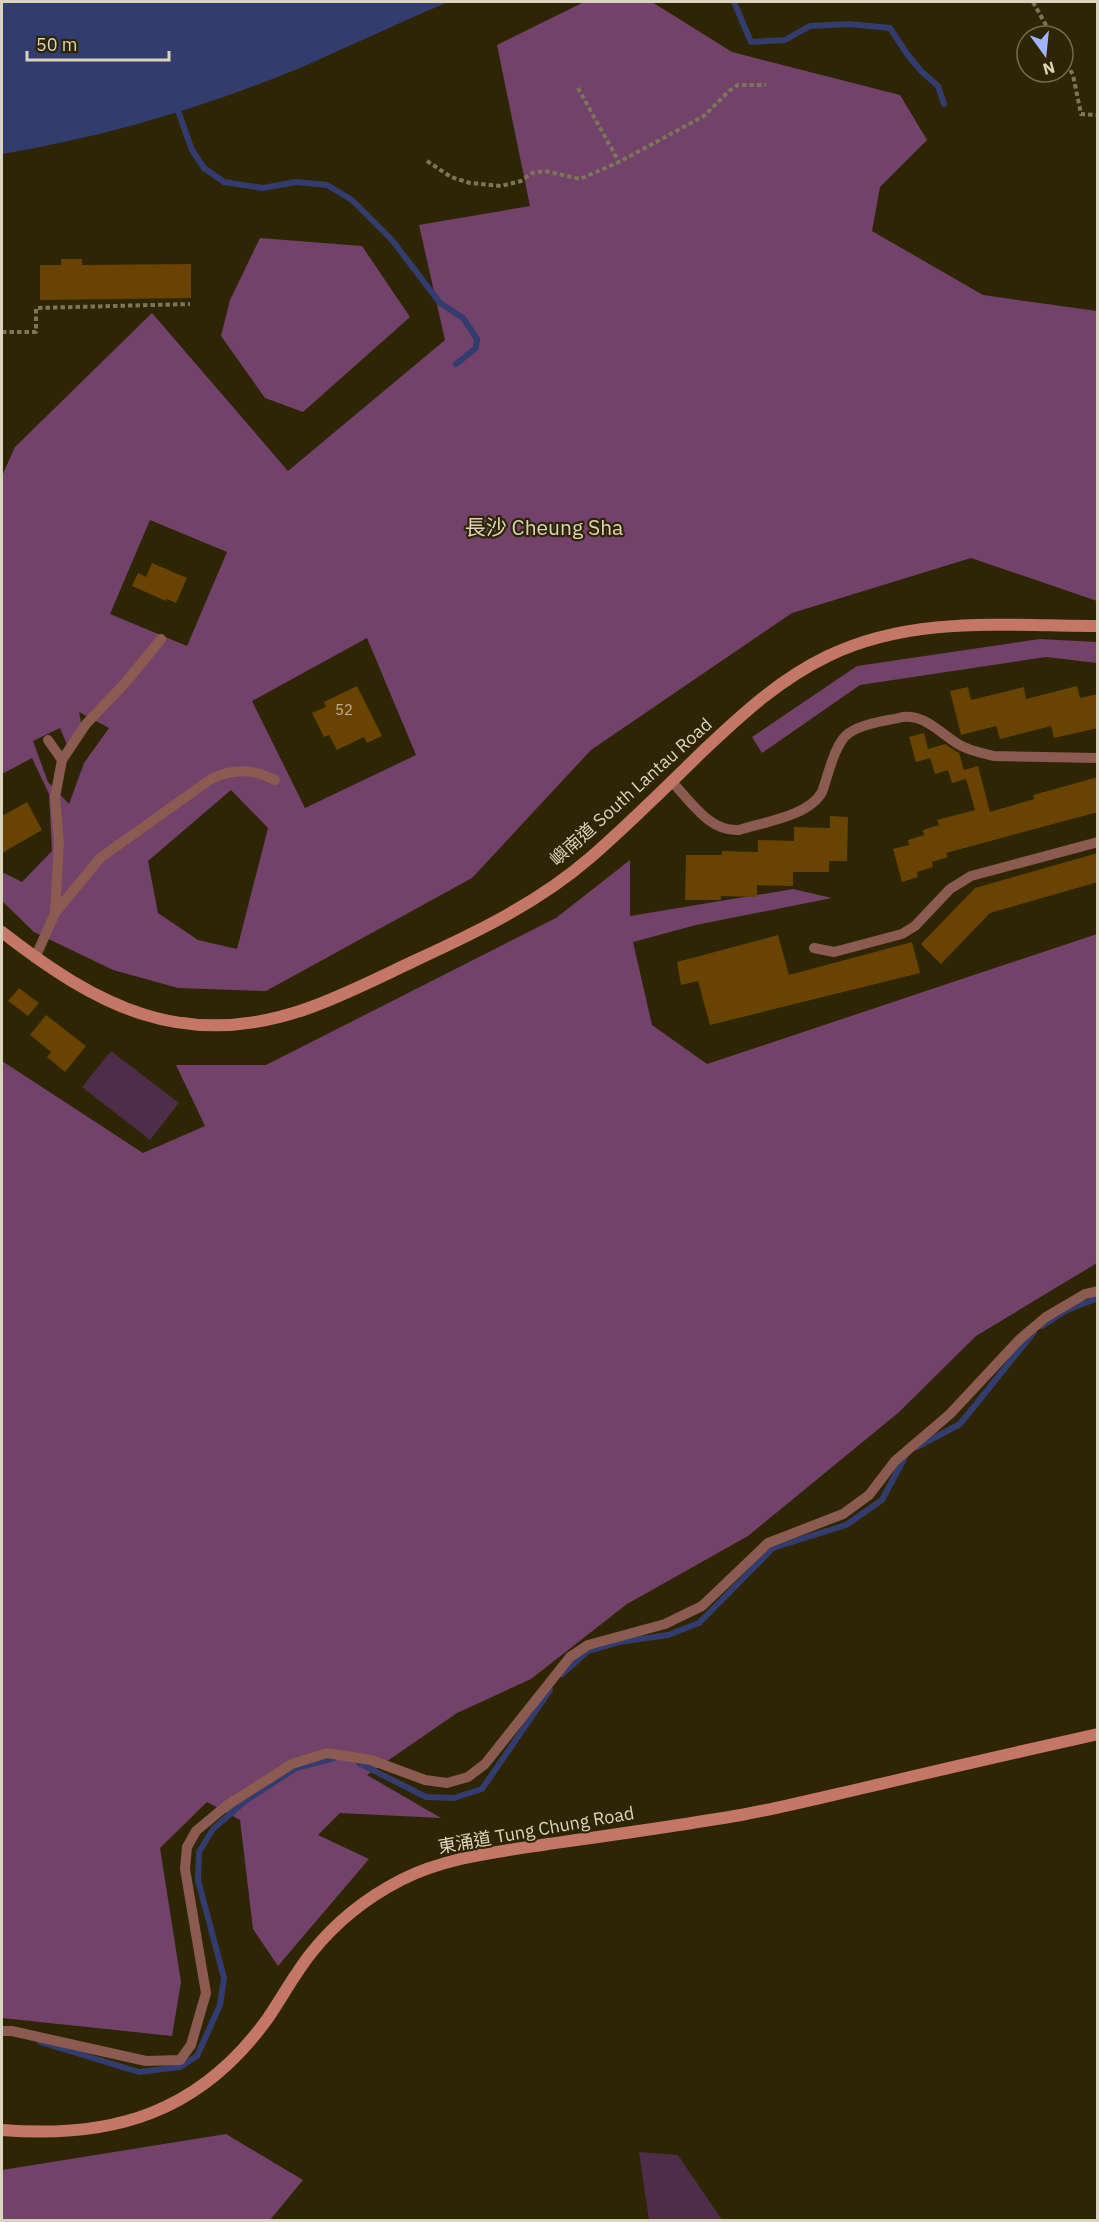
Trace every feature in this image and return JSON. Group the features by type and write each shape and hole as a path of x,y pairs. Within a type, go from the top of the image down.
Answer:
{"main road":[{"name":"嶼南道 South Lantau Road","path":"2,932 35,958 98,997 145,1016 171,1022 211,1026 247,1023 283,1016 351,991 514,912 542,894 588,859 768,693 810,665 851,646 903,631 956,625 1098,626"},
{"name":"東涌道 Tung Chung Road","path":"2,2130 71,2132 109,2127 170,2104 206,2082 242,2050 268,2017 310,1954 351,1912 373,1896 427,1868 453,1861 761,1811 1098,1734"}],"lane":[{"path":"55,913 59,842 55,797 62,760 86,724 126,682 161,639"},
{"path":"671,781 714,825 730,831 807,808 818,799 822,792 838,746 846,735 856,729 903,717 910,716 926,721 958,744 982,753 1098,758"},
{"path":"48,740 62,760"},
{"path":"35,958 55,913 100,858 211,779 237,770 250,770 275,780"},
{"path":"814,948 834,952 902,934 915,926 950,889 971,876 1098,842"},
{"path":"2,2031 12,2031 146,2061 180,2060 191,2045 206,1992 185,1869 187,1847 196,1831 226,1806 292,1764 327,1754 371,1760 425,1780 447,1783 468,1777 485,1764 570,1657 588,1645 665,1623 702,1606 768,1543 843,1514 869,1495 894,1461 950,1414 1020,1339 1046,1317 1085,1294 1098,1291"}],"path":[{"path":"1033,2 1045,24"},
{"path":"1075,84 1081,114 1098,115"},
{"path":"427,161 451,177 470,183 501,186 521,181 532,173 545,171 580,179 619,162 704,117 738,85 766,85"},
{"path":"578,88 619,162"},
{"path":"2,332 36,332 36,308 190,304"}],"shaded area":[{"path":"584,2 652,2 732,52 900,95 927,140 880,187 872,231 983,295 1097,311 1097,601 971,558 792,613 591,750 472,878 266,991 178,988 113,970 34,932 2,901 2,872 22,882 52,851 49,794 32,758 2,774 2,476 15,447 152,313 288,471 445,340 419,225 530,206 497,45","holes":["150,520 227,552 187,646 110,614","367,638 416,755 305,808 252,701","79,712 109,728 84,763 69,804 48,782 33,741 60,728 67,745 84,737","231,790 268,828 237,949 198,940 158,913 148,861"]},
{"path":"260,238 362,246 410,317 303,412 265,398 221,336 230,300"},
{"path":"1040,639 1097,642 1097,663 1046,657 860,685 762,753 752,737 857,666"},
{"path":"630,860 630,916 793,889 832,898 696,925 633,942 652,1025 707,1064 1097,934 1097,1263 976,1336 898,1413 748,1536 627,1604 531,1679 457,1713 367,1775 441,1818 340,1813 318,1835 369,1859 278,1966 253,1929 240,1820 207,1802 160,1848 181,1982 172,2036 2,2018 2,1061 143,1153 205,1126 176,1065 266,1065 556,918"},
{"path":"111,1051 179,1103 150,1140 82,1087"},
{"path":"226,2134 303,2180 270,2220 2,2220 2,2170"},
{"path":"639,2152 678,2155 722,2220 649,2220"}],"water":[{"path":"2,2 448,2 307,65 195,107 79,139 2,154"}],"building":[{"path":"61,259 82,259 82,265 191,264 191,298 40,300 40,265 61,265"},
{"path":"152,563 187,578 176,603 132,586 138,573 146,577"},
{"path":"357,686 382,736 367,743 364,737 337,750 329,735 324,737 312,713 326,707 324,702"},
{"path":"1077,686 1080,698 1098,694 1098,728 1054,738 1051,726 1000,739 996,726 961,735 950,691 968,687 971,700 1024,687 1026,699"},
{"path":"924,733 928,749 945,744 959,753 964,770 978,766 990,812 1034,799 1033,795 1098,777 1098,812 946,853 948,857 932,862 933,867 917,872 918,877 902,882 893,849 909,845 908,840 924,835 923,830 939,825 937,820 975,810 966,779 952,783 948,770 935,774 930,758 916,762 909,737"},
{"path":"27,802 42,830 2,853 2,816"},
{"path":"830,816 848,817 847,861 829,861 829,872 793,872 793,886 757,885 757,897 721,896 721,900 685,900 686,855 722,855 722,851 758,852 758,840 794,841 794,827 830,828"},
{"path":"1098,853 1098,882 990,913 941,964 921,944 975,888"},
{"path":"778,935 789,975 912,942 920,973 710,1025 698,981 681,985 677,962"},
{"path":"19,988 39,1003 28,1016 8,1001"},
{"path":"46,1015 86,1046 65,1072 47,1057 51,1052 30,1035"}],"waterway":[{"path":"734,2 751,42 785,40 810,26 849,24 890,28 921,71 938,86 944,104"},
{"path":"178,111 192,150 204,168 224,182 263,188 296,182 327,185 352,200 392,240 440,303 463,318 477,339 476,348 456,364"},
{"path":"1042,1326 1067,1310 1098,1298"},
{"path":"917,1447 960,1424 1034,1332"},
{"path":"562,1674 588,1651 619,1642 668,1635 699,1623 773,1548 846,1525 882,1500 905,1457"},
{"path":"359,1763 426,1797 454,1798 482,1789 550,1690"},
{"path":"40,2042 139,2072 180,2067 197,2056 220,2005 224,1978 198,1880 199,1852 213,1829 244,1802 296,1768 334,1758"}],"district":[{"name":"長沙 Cheung Sha","path":"544,528"}]}
